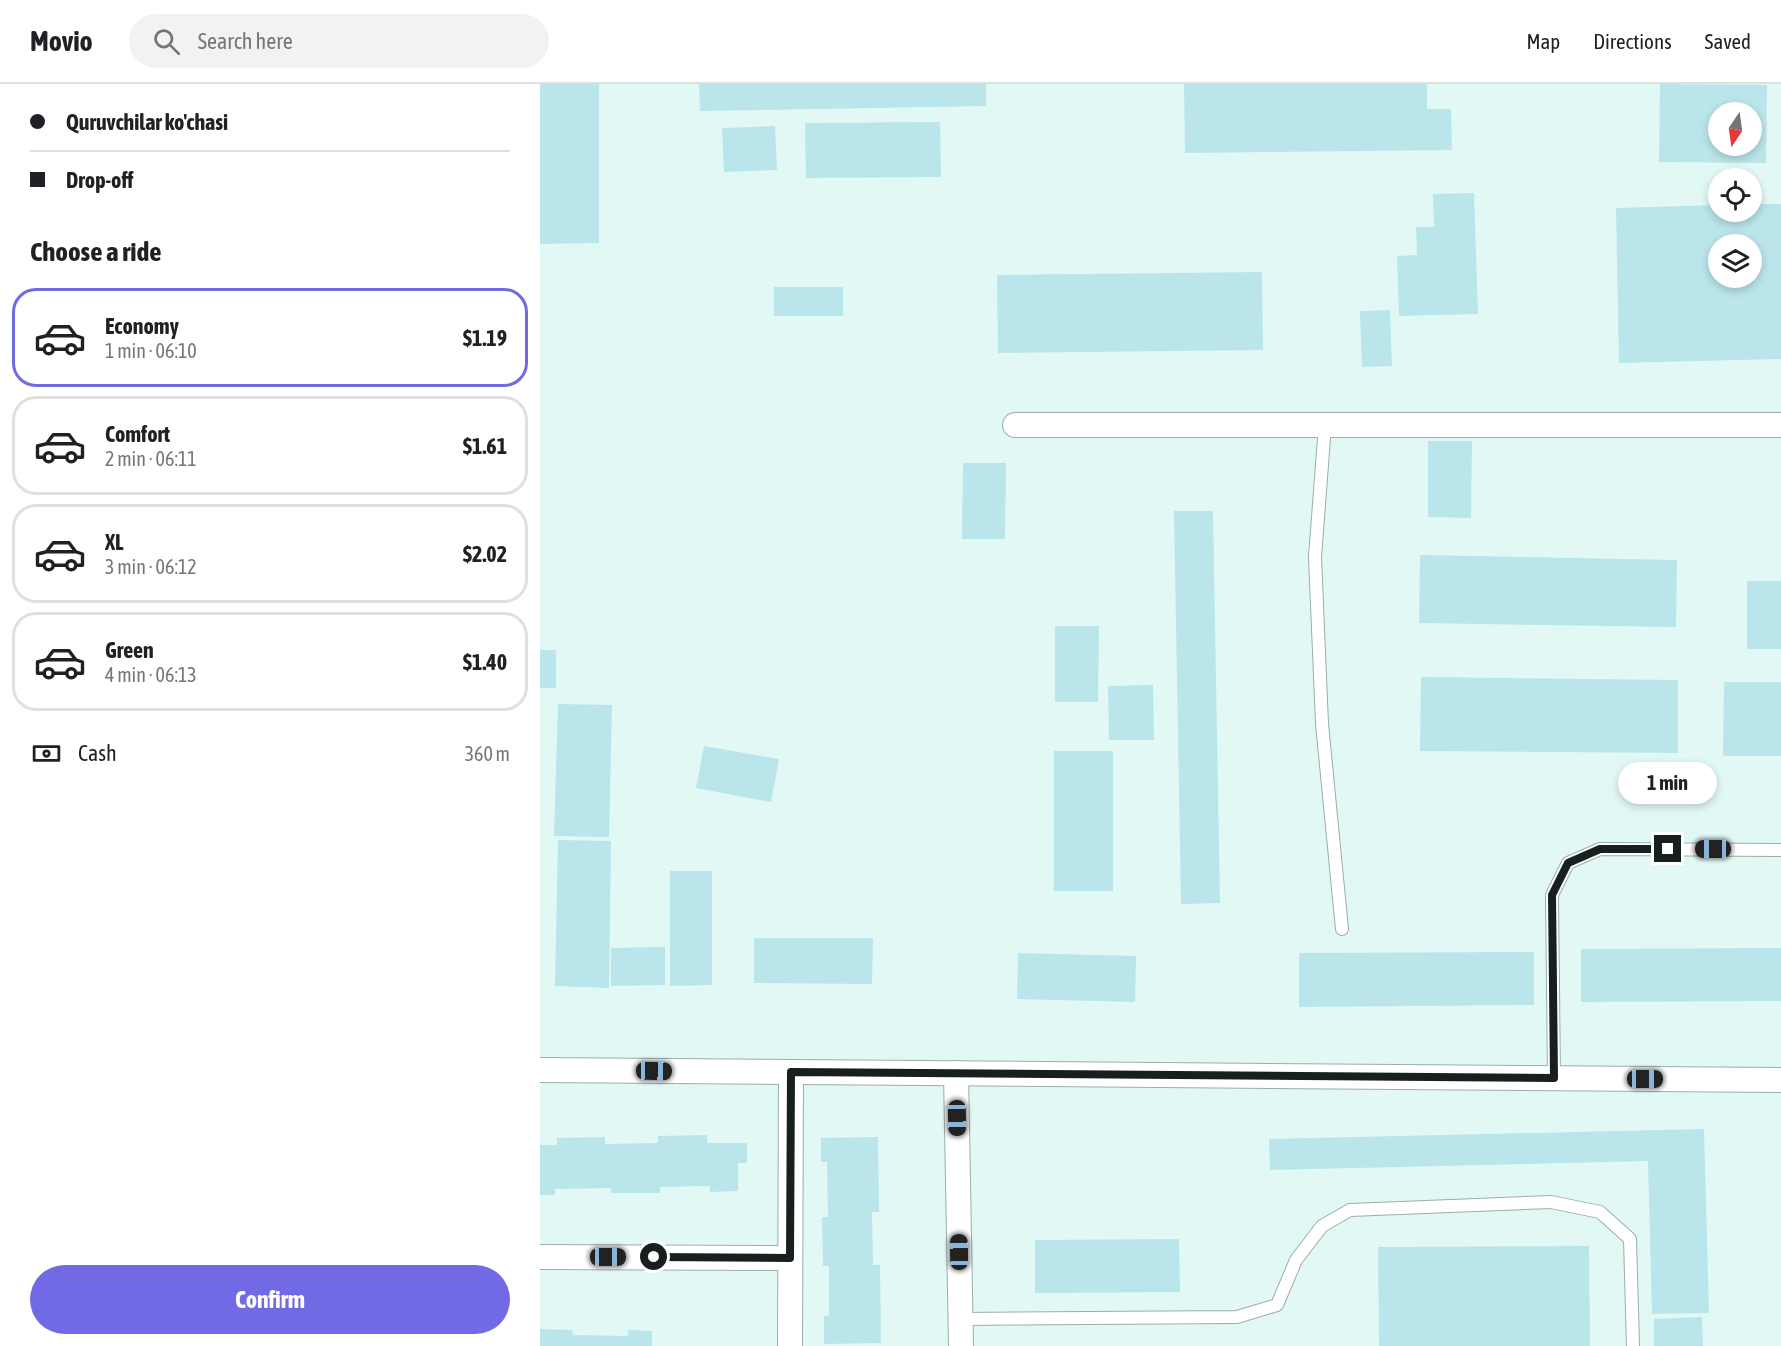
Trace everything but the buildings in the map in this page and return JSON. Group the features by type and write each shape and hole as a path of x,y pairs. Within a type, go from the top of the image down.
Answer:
{"street":[{"path":"1015,425 1781,425"},
{"path":"540,1070 1781,1080"},
{"path":"790,1346 791,1072"},
{"path":"956,1073 961,1346"},
{"path":"540,1257 790,1258"}],"lane":[{"path":"1324,425 1315,557 1322,724 1342,929"},
{"path":"1554,1078 1552,895 1568,863 1600,849 1781,850"},
{"path":"960,1319 1237,1317 1277,1305 1296,1260 1323,1226 1350,1210 1551,1202 1600,1212 1630,1239 1633,1346"}],"route":[{"path":"654,1257 790,1258 791,1072 1554,1078 1552,895 1568,863 1600,849 1668,849"}]}
